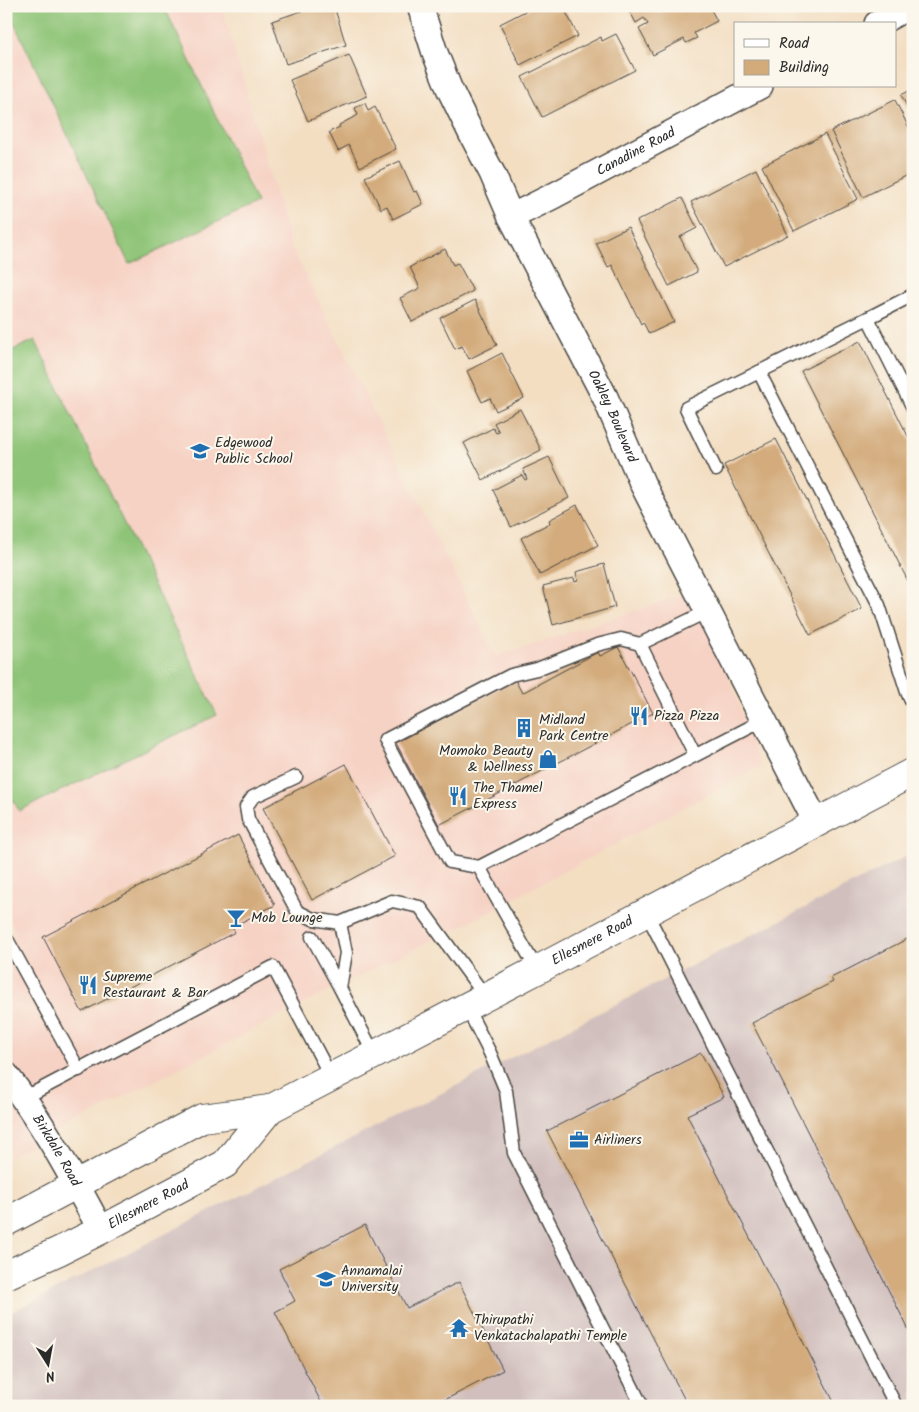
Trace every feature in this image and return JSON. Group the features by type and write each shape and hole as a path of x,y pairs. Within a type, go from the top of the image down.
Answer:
{"main road":[{"name":"Ellesmere Road","path":"6,1222 202,1118 270,1109 913,772"},
{"name":"Ellesmere Road","path":"6,1275 102,1230 225,1164 270,1109"}],"street":[{"name":"Oakley Boulevard","path":"420,6 435,53 472,136 492,173 511,216 605,397 643,485 816,822"},
{"path":"881,22 909,6"},
{"name":"Canadine Road","path":"511,216 555,195 756,88"},
{"name":"Birkdale Road","path":"6,1075 24,1098 102,1230"}],"lane":[{"path":"716,470 686,408 913,295"},
{"path":"868,318 913,408"},
{"path":"759,372 879,605 913,705"},
{"path":"708,611 640,644 621,639 537,669 510,675 385,740 450,862 479,867 764,720"},
{"path":"640,644 695,755"},
{"path":"296,777 253,797 246,807 248,819 297,911 313,919 340,923 392,901 420,907 476,1001 490,1053 506,1091 514,1153 642,1406"},
{"path":"479,867 537,970"},
{"path":"646,912 896,1406"},
{"path":"340,923 346,953 340,988"},
{"path":"312,936 374,1054"},
{"path":"8,941 79,1070"},
{"path":"24,1098 273,967 331,1077"}],"shaded area":[{"name":"Edgewood Public School","path":"6,6 222,6 291,246 496,657 697,590 761,766 462,926 326,992 11,1156 6,1146 6,938 16,934 6,912"},
{"path":"913,853 913,1406 6,1406 6,1315"}],"green space":[{"path":"6,6 164,6 257,203 129,264"},
{"path":"35,340 217,715 19,811 6,786 6,353"}],"building":[{"path":"316,6 334,6 346,45 286,64 272,21"},
{"path":"535,6 563,6 578,36 520,65 500,24"},
{"path":"627,6 709,6 717,21 694,33 697,38 686,43 684,39 653,55 639,29 648,24 644,18 636,23"},
{"path":"616,34 635,70 542,117 522,77 601,37 602,41"},
{"path":"349,55 367,96 308,121 290,80"},
{"path":"913,89 913,117 901,95"},
{"path":"895,100 913,136 913,172 863,197 831,131"},
{"path":"365,103 368,111 375,107 396,149 360,167 349,145 338,151 329,132 358,115 355,108"},
{"path":"825,134 858,199 794,231 762,166"},
{"path":"400,161 414,192 417,191 423,204 393,219 387,206 381,209 365,177"},
{"path":"756,169 788,235 724,267 691,202"},
{"path":"682,198 697,228 680,237 697,272 669,286 637,221"},
{"path":"628,227 674,322 649,334 643,322 641,324 612,265 608,267 596,243"},
{"path":"445,249 453,265 458,263 473,291 412,322 400,298 420,288 410,267"},
{"path":"475,300 497,345 469,359 462,346 455,349 440,318"},
{"path":"860,341 913,446 913,581 909,583 801,371"},
{"path":"502,353 524,398 496,411 490,398 482,402 467,371"},
{"path":"520,409 541,450 483,480 464,443 493,428 496,433 499,432 494,423"},
{"path":"776,439 862,609 810,635 724,465"},
{"path":"549,457 569,498 511,527 493,490 522,475 525,480 527,479 523,469"},
{"path":"577,505 598,545 540,575 521,538 550,523 549,520"},
{"path":"604,564 615,607 553,625 543,586 574,578 575,582 578,581 576,572"},
{"name":"Midland Park Centre","path":"618,647 653,713 439,825 396,743 515,680 522,693 598,652 600,656"},
{"path":"346,764 395,856 312,900 263,808"},
{"path":"238,835 275,905 232,927 235,932 82,1012 43,937"},
{"path":"913,936 913,1338 752,1023 833,982 831,978"},
{"path":"701,1053 724,1097 687,1115 836,1406 688,1406 547,1131"},
{"path":"365,1225 407,1308 459,1282 503,1370 433,1406 323,1406 275,1312 295,1301 279,1269"}],"place":[{"name":"Edgewood Public School","path":"200,451"},
{"name":"Pizza Pizza","path":"639,716"},
{"name":"Midland Park Centre","path":"524,728"},
{"name":"Momoko Beauty & Wellness","path":"548,759"},
{"name":"The Thamel Express","path":"458,796"},
{"name":"Mob Lounge","path":"236,918"},
{"name":"Supreme Restaurant & Bar","path":"88,985"},
{"name":"Airliners","path":"579,1140"},
{"name":"Annamalai University","path":"326,1279"},
{"name":"Thirupathi Venkatachalapathi Temple","path":"459,1328"}]}
